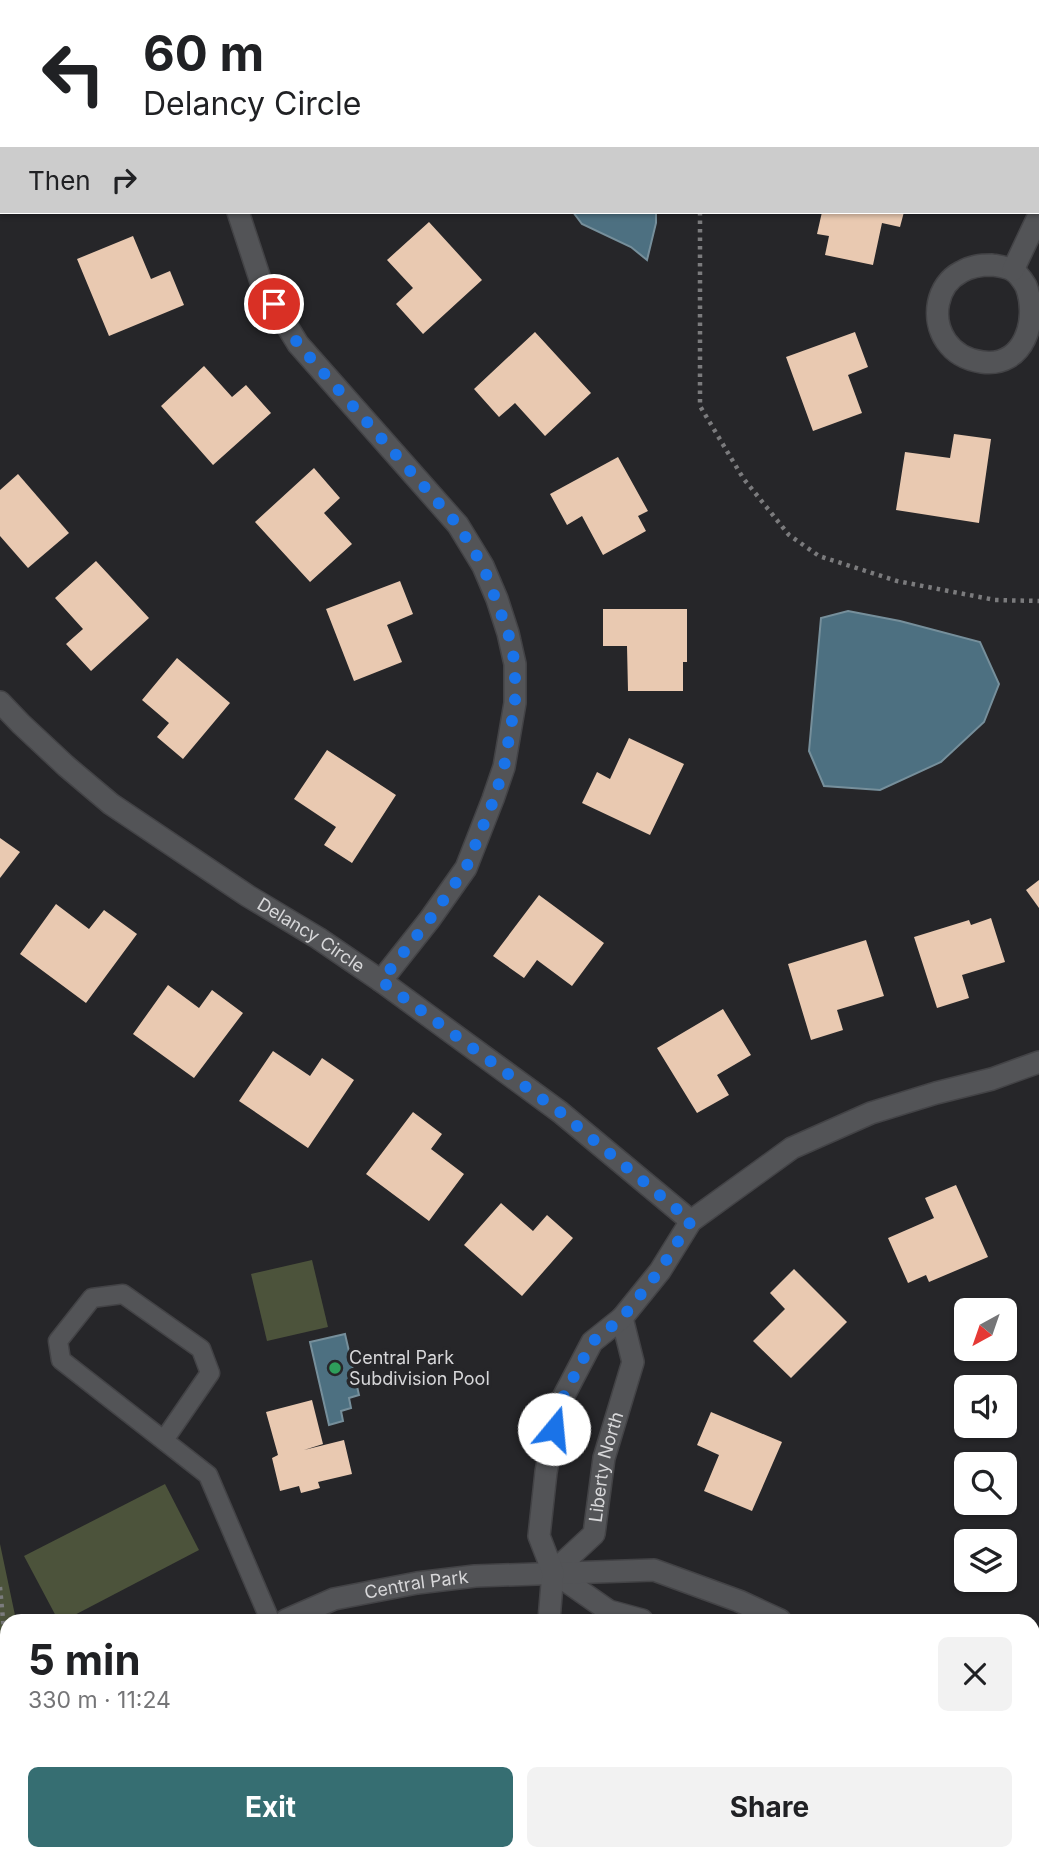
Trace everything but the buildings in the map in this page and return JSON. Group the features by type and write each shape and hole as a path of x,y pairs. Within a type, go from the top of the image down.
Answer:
{"street":[{"path":"240,214 262,285 298,344 458,525 488,577 508,632 515,664 515,703 504,767 466,868 381,981"},
{"path":"1013,270 1039,215"},
{"path":"992,265 1013,270 1032,293 1036,310 1034,327 1027,342 1016,354 987,363 972,361 958,354 940,330 937,315 939,300 946,285 959,273 974,266 992,265"},
{"name":"Delancy Circle","path":"0,702 48,750 111,804 381,981 560,1112 691,1221"},
{"path":"550,1614 553,1572 539,1536 546,1472 558,1407 592,1342 622,1318 660,1270 691,1221 792,1148 871,1114 936,1093 992,1079 1039,1062"},
{"name":"Liberty North","path":"553,1572 594,1534 604,1458 633,1362 622,1318"},
{"name":"Central Park","path":"300,1614 334,1599 417,1583 475,1576 654,1570 767,1614"},
{"path":"553,1572 609,1611 620,1614"}],"lane":[{"path":"164,1440 210,1373 201,1349 123,1294 92,1298 58,1340 61,1360 208,1475 267,1614"}],"path":[{"path":"700,214 701,407 743,478 789,535 819,556 897,580 995,600 1039,601"},
{"path":"0,1587 2,1614"}],"green space":[{"path":"312,1260 328,1327 267,1341 251,1274"},
{"path":"165,1484 199,1550 76,1614 55,1614 24,1556"},
{"path":"0,1544 15,1614 0,1614"}],"water":[{"path":"574,214 656,214 647,260 631,247 582,224"},
{"path":"848,611 900,621 980,642 999,684 984,722 941,762 880,790 824,786 809,751 821,618"},
{"name":"Central Park Subdivision Pool","path":"345,1334 359,1395 349,1398 351,1408 341,1411 343,1421 329,1425 310,1342"}],"place":[{"name":"Central Park Subdivision Pool","path":"335,1368"}],"route":[{"path":"274,304 298,344 458,525 483,566 497,599 515,664 515,703 504,767 466,868 381,981 560,1112 691,1221 660,1270 622,1318 592,1342 558,1407 554,1429"}]}
